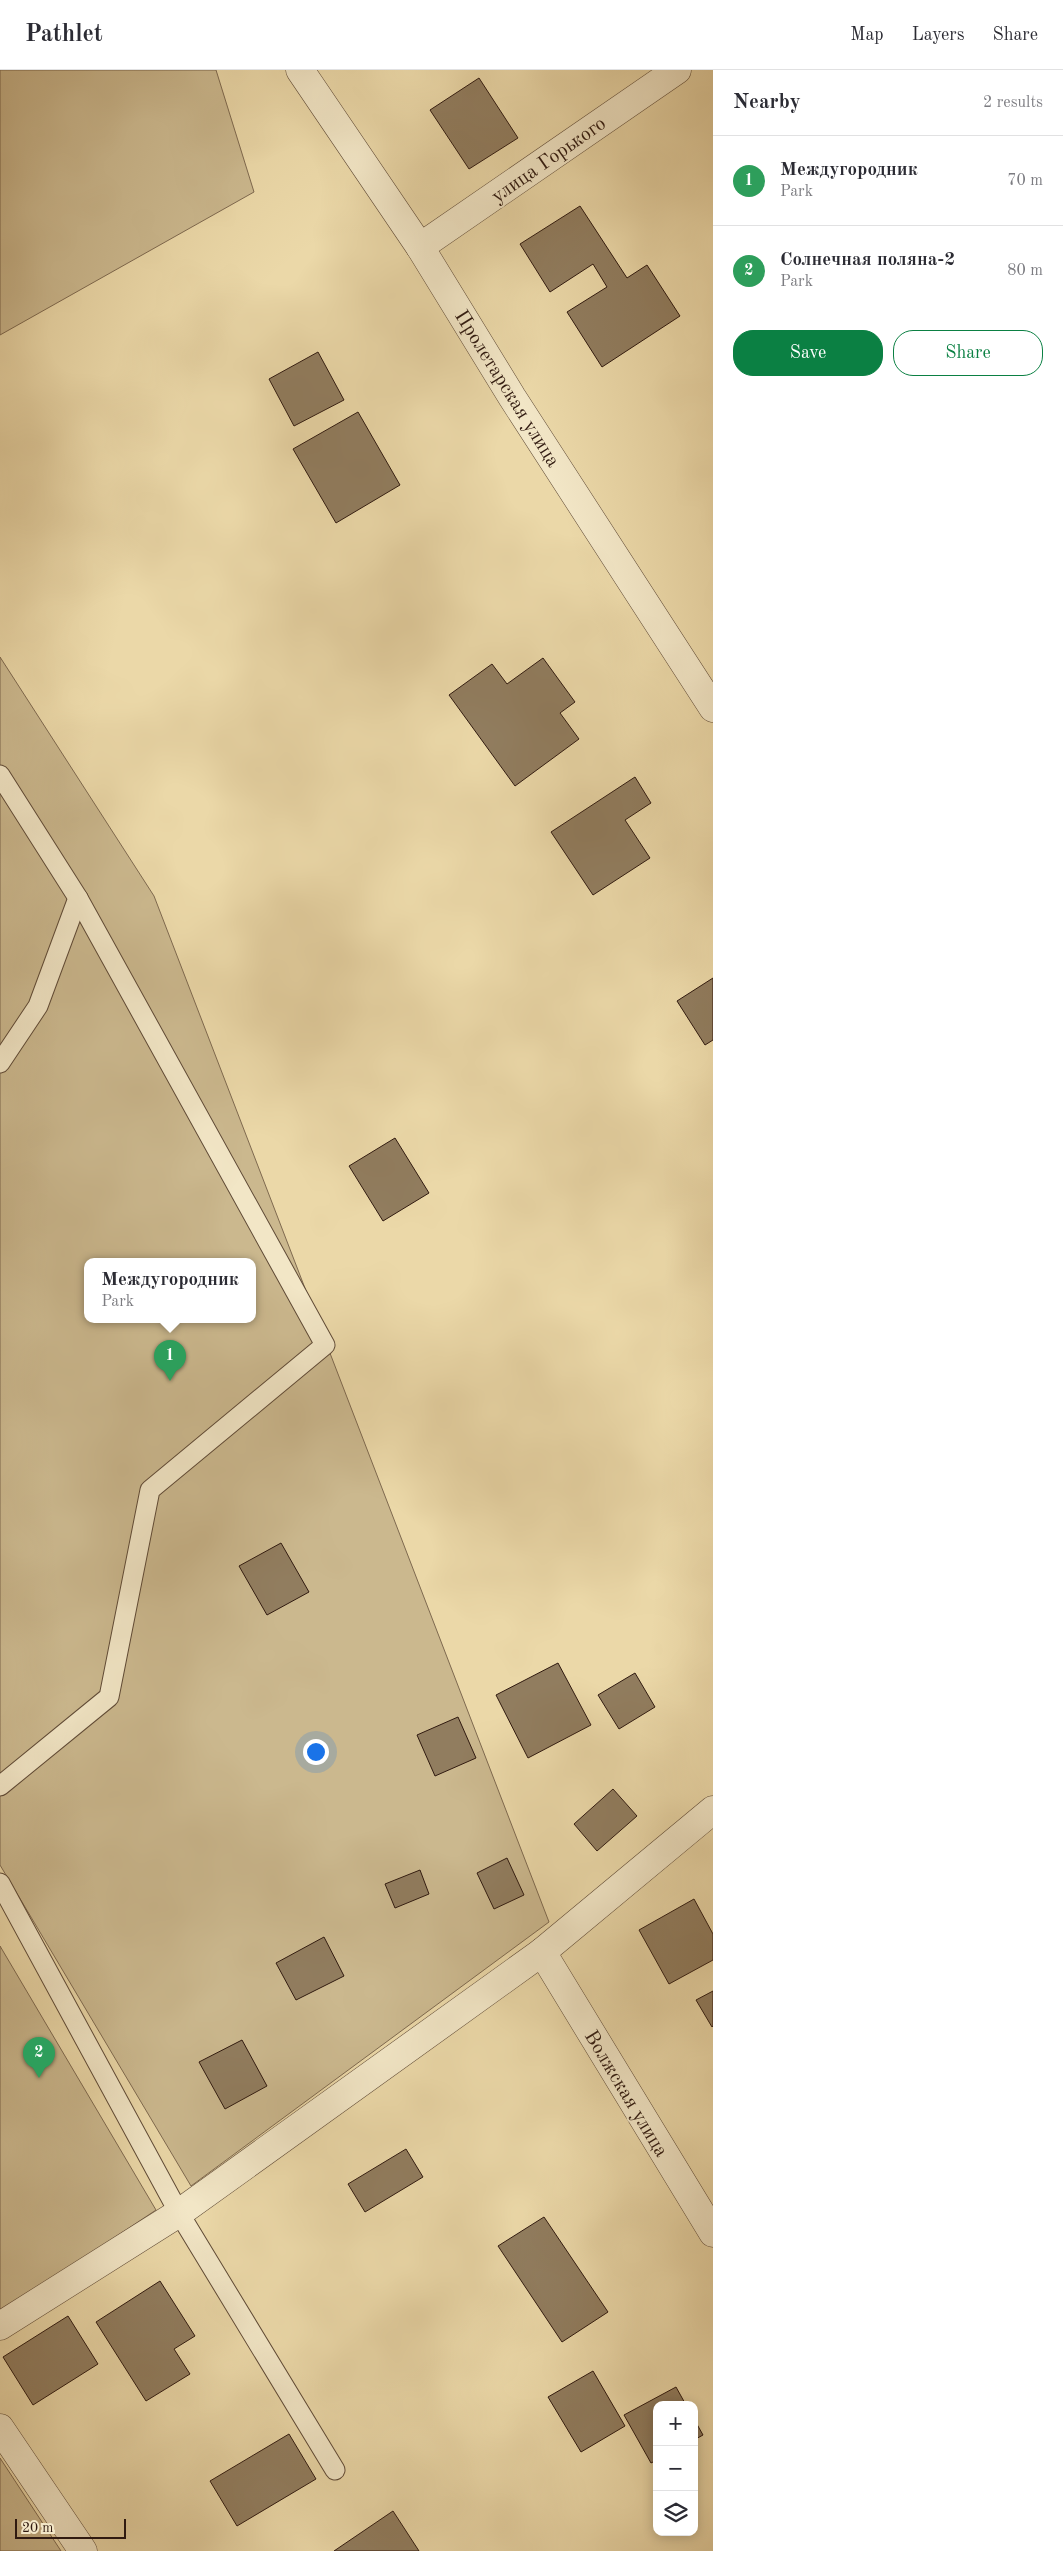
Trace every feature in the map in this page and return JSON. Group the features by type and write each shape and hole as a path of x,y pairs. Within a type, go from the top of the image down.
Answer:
{"street":[{"name":"Пролетарская улица","path":"300,70 420,248 517,405 713,708"},
{"name":"улица Горького","path":"420,248 677,70"},
{"path":"0,2326 180,2213 542,1952 713,1810"},
{"name":"Волжская улица","path":"542,1952 713,2234"},
{"path":"0,2428 83,2551"}],"lane":[{"path":"0,775 78,898 325,1345 150,1490 109,1697 0,1786"},
{"path":"0,1063 38,1006 78,898"},
{"path":"0,1883 180,2213 335,2470"}],"shaded area":[{"path":"0,70 216,70 254,192 0,335"},
{"path":"0,657 154,896 549,1922 191,2186 0,1865"},
{"path":"0,1946 156,2210 0,2314"},
{"path":"0,2458 61,2551 0,2551"}],"building":[{"path":"479,78 518,138 469,169 430,110"},
{"path":"580,206 627,278 647,265 680,316 602,367 567,312 607,287 593,264 550,292 520,244"},
{"path":"318,352 344,400 294,426 269,379"},
{"path":"358,412 400,485 336,523 293,449"},
{"path":"543,658 575,702 560,713 579,739 515,786 449,695 492,664 507,684"},
{"path":"635,777 651,803 625,820 650,858 593,895 551,832"},
{"path":"713,978 713,1040 705,1045 677,1001"},
{"path":"395,1138 429,1193 383,1221 349,1166"},
{"path":"281,1543 309,1592 267,1615 239,1566"},
{"path":"558,1663 591,1725 528,1758 496,1695"},
{"path":"635,1673 655,1707 619,1729 598,1695"},
{"path":"458,1717 476,1758 435,1776 417,1735"},
{"path":"613,1789 637,1816 597,1851 574,1824"},
{"path":"507,1858 524,1895 494,1909 477,1873"},
{"path":"420,1870 429,1894 395,1908 385,1884"},
{"path":"694,1899 713,1934 713,1960 669,1984 639,1930"},
{"path":"324,1937 344,1976 296,2000 276,1963"},
{"path":"713,1991 713,2026 712,2027 696,2000"},
{"path":"242,2040 267,2086 225,2109 199,2062"},
{"path":"406,2149 423,2177 365,2212 348,2184"},
{"path":"544,2217 608,2312 562,2342 498,2246"},
{"path":"160,2281 195,2336 174,2349 190,2374 146,2401 96,2322"},
{"path":"68,2316 98,2364 33,2405 3,2357"},
{"path":"593,2371 625,2426 581,2452 548,2397"},
{"path":"676,2387 684,2401 653,2401 653,2462 651,2463 624,2415"},
{"path":"698,2426 703,2435 698,2438"},
{"path":"289,2434 316,2479 237,2526 210,2481"},
{"path":"393,2511 419,2551 334,2551"}],"place":[{"name":"Междугородник","path":"170,1381"},
{"name":"Солнечная поляна-2","path":"39,2078"}]}
